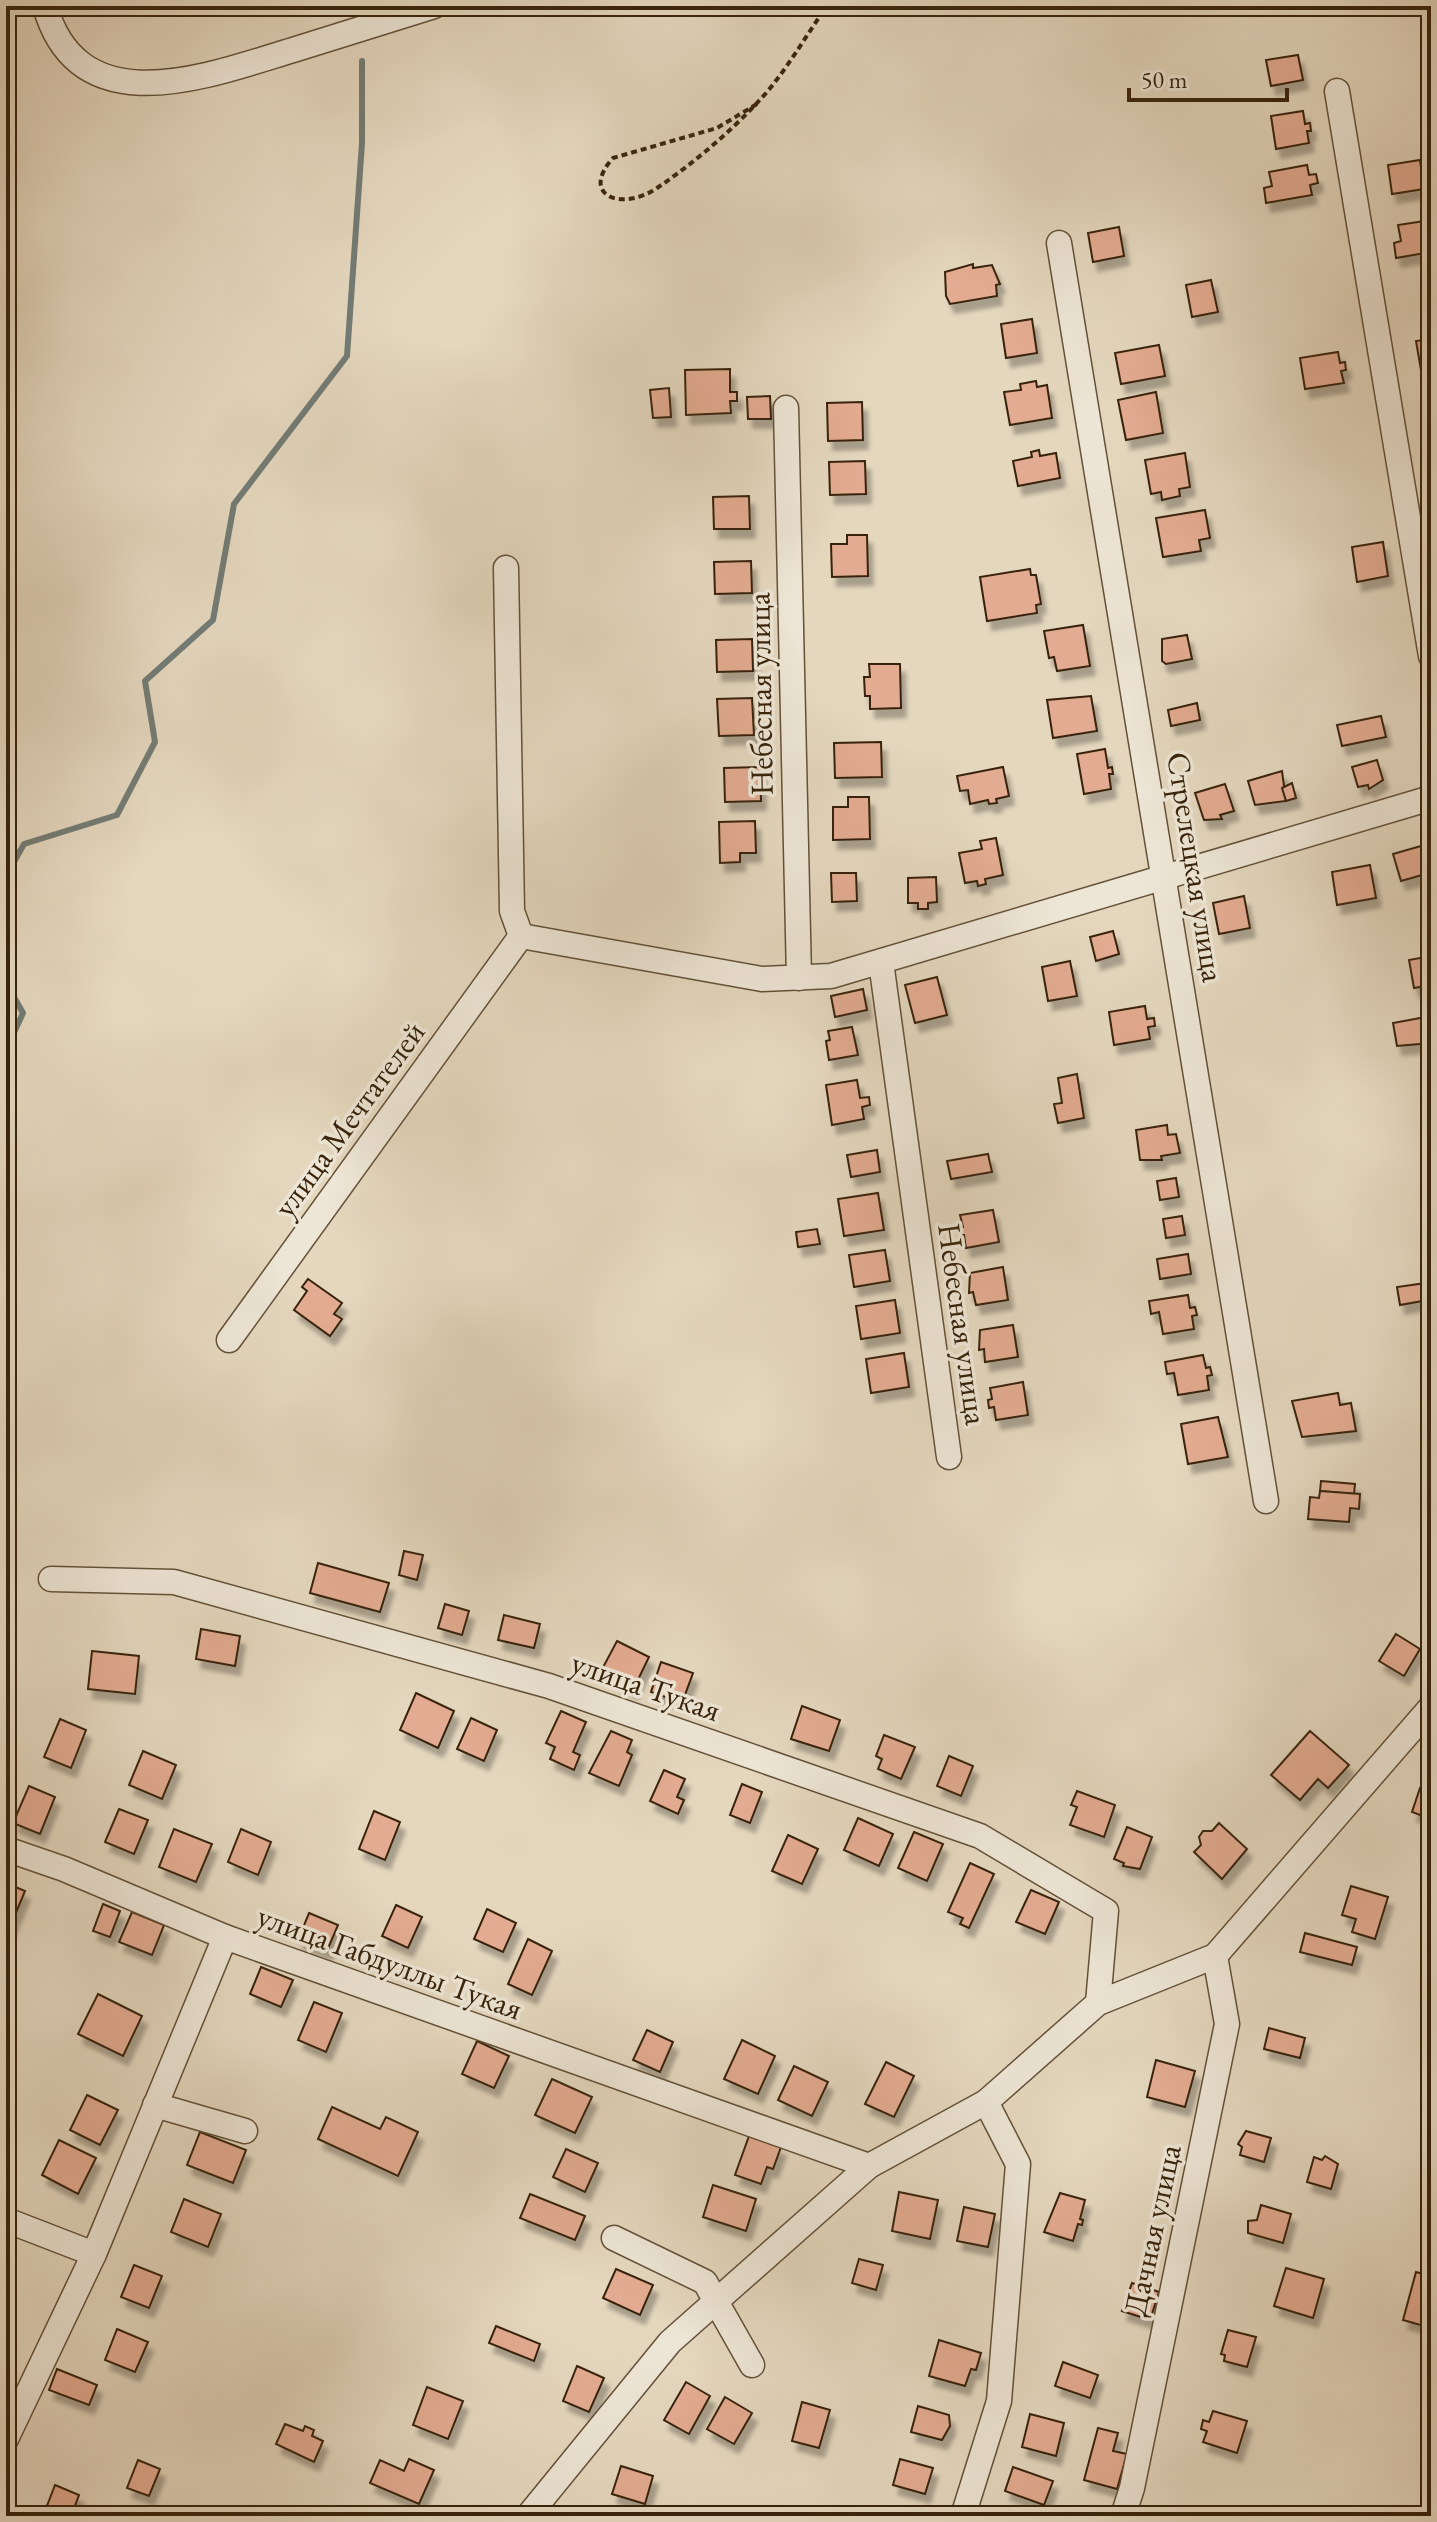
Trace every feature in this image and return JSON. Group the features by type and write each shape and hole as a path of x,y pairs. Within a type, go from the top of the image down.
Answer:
{"street":[{"path":"45,6 61,42 82,64 110,79 151,86 203,77 434,6"},
{"path":"1337,91 1431,656"},
{"name":"Стрелецкая улица","path":"1059,243 1166,875 1266,1501"},
{"name":"Небесная улица","path":"786,408 799,978"},
{"path":"506,568 512,911 521,936 762,979 831,976 1431,798"},
{"name":"улица Мечтателей","path":"229,1340 521,936"},
{"name":"Небесная улица","path":"881,962 949,1457"},
{"name":"улица Тукая","path":"51,1579 174,1582 534,1682 980,1836 1106,1911 1098,2003"},
{"path":"528,2516 670,2342 869,2166 986,2102 1098,2003 1215,1956 1431,1707"},
{"path":"6,1849 64,1869 225,1937"},
{"name":"улица Габдуллы Тукая","path":"6,2439 94,2254 225,1937 869,2166"},
{"name":"Дачная улица","path":"1123,2516 1132,2488 1227,2024 1215,1956"},
{"path":"963,2516 999,2401 1018,2164 986,2102"},
{"path":"155,2105 245,2131"},
{"path":"6,2220 94,2254"},
{"path":"614,2238 705,2282 752,2365"}],"path":[{"path":"757,104 717,128 613,158 603,170 602,186 608,197 620,203 635,200 657,189 757,104 827,6"}],"building":[{"path":"1298,55 1303,80 1271,86 1266,60"},
{"path":"1303,111 1305,124 1310,123 1311,131 1307,131 1309,143 1276,149 1271,116"},
{"path":"1420,160 1424,189 1392,194 1388,165"},
{"path":"1307,165 1309,175 1316,174 1318,183 1310,185 1312,195 1266,203 1264,188 1272,186 1269,172"},
{"path":"1431,220 1431,252 1396,258 1394,243 1401,241 1398,225"},
{"path":"1119,227 1124,256 1093,262 1088,233"},
{"path":"973,264 973,268 992,265 1000,284 996,285 997,296 950,304 946,296 945,272"},
{"path":"1211,280 1218,312 1192,317 1186,285"},
{"path":"1032,319 1037,353 1006,358 1001,324"},
{"path":"1431,339 1431,369 1421,370 1416,341"},
{"path":"1159,345 1165,376 1121,384 1115,353"},
{"path":"1338,352 1340,363 1345,362 1346,370 1341,371 1344,383 1305,389 1300,358"},
{"path":"730,369 730,392 737,392 737,401 730,401 731,413 686,415 685,370"},
{"path":"1036,381 1037,387 1047,385 1052,418 1010,425 1004,392 1021,390 1020,384"},
{"path":"669,388 671,417 653,418 650,390"},
{"path":"1156,392 1163,433 1126,440 1118,400"},
{"path":"770,396 771,419 748,419 747,397"},
{"path":"862,402 863,440 828,441 827,403"},
{"path":"1039,450 1040,456 1056,453 1060,478 1018,486 1013,461 1032,457 1031,452"},
{"path":"1185,453 1190,487 1179,489 1180,496 1162,500 1161,492 1151,494 1145,460"},
{"path":"865,461 866,494 830,495 829,462"},
{"path":"749,496 750,529 714,529 713,497"},
{"path":"1205,510 1210,538 1199,540 1201,551 1163,557 1156,518"},
{"path":"847,535 867,535 868,576 832,577 831,544 847,544"},
{"path":"1383,542 1388,576 1357,582 1352,547"},
{"path":"751,561 752,593 715,594 714,562"},
{"path":"1030,569 1031,575 1036,575 1041,604 1036,605 1037,613 987,621 980,577"},
{"path":"1083,625 1090,666 1057,671 1054,657 1049,658 1044,631"},
{"path":"1187,635 1192,659 1166,664 1162,661 1162,639"},
{"path":"752,639 753,671 717,672 716,640"},
{"path":"869,664 900,664 901,708 870,709 870,696 865,696 864,677 870,677"},
{"path":"1091,696 1097,731 1053,738 1047,700"},
{"path":"752,698 754,735 719,736 717,699"},
{"path":"1197,703 1200,720 1171,726 1168,710"},
{"path":"1381,716 1386,737 1342,746 1337,725"},
{"path":"881,742 882,777 835,778 834,743"},
{"path":"1105,749 1108,768 1112,767 1113,774 1109,774 1111,789 1084,794 1077,754"},
{"path":"1377,760 1383,780 1369,789 1368,785 1358,787 1352,767"},
{"path":"760,767 761,801 725,802 724,768"},
{"path":"1003,767 1009,796 996,799 997,803 989,804 988,800 970,804 968,790 960,791 957,776"},
{"path":"1282,771 1286,801 1255,805 1248,781"},
{"path":"1292,783 1296,798 1286,801 1282,788"},
{"path":"1225,784 1234,811 1220,815 1222,819 1204,820 1195,793"},
{"path":"848,797 869,797 870,839 833,840 833,807 848,807"},
{"path":"755,821 756,853 740,853 740,862 720,863 719,822"},
{"path":"996,838 1003,875 985,879 986,884 978,886 977,881 965,883 959,853 982,849 980,841"},
{"path":"1421,846 1429,873 1401,881 1393,854"},
{"path":"1370,865 1376,898 1337,905 1332,872"},
{"path":"831,873 856,873 857,901 832,902"},
{"path":"936,877 937,902 928,903 928,909 918,909 918,903 908,903 908,878"},
{"path":"1244,896 1250,928 1219,934 1213,903"},
{"path":"1113,931 1119,954 1096,961 1090,937"},
{"path":"1431,956 1431,985 1414,988 1409,960"},
{"path":"1070,961 1077,996 1048,1001 1042,967"},
{"path":"937,977 947,1015 915,1023 905,985"},
{"path":"863,989 867,1010 835,1017 831,996"},
{"path":"1145,1006 1147,1019 1154,1018 1155,1026 1148,1027 1150,1039 1114,1045 1109,1012"},
{"path":"1431,1016 1431,1043 1397,1046 1393,1023"},
{"path":"852,1027 858,1055 829,1060 828,1031"},
{"path":"1077,1074 1084,1118 1058,1123 1054,1104 1062,1103 1058,1078"},
{"path":"857,1080 860,1098 869,1097 870,1105 862,1107 864,1119 832,1125 826,1085"},
{"path":"1167,1125 1168,1135 1176,1134 1180,1153 1161,1156 1162,1160 1140,1160 1136,1130"},
{"path":"877,1150 880,1172 851,1177 847,1155"},
{"path":"988,1154 992,1172 951,1179 947,1161"},
{"path":"1176,1178 1179,1197 1160,1200 1157,1181"},
{"path":"878,1193 884,1230 844,1236 838,1199"},
{"path":"993,1210 999,1242 966,1248 964,1235 959,1235 958,1228 963,1227 960,1215"},
{"path":"1182,1216 1185,1235 1166,1238 1163,1219"},
{"path":"817,1229 820,1244 798,1247 796,1232"},
{"path":"885,1250 890,1281 854,1287 849,1255"},
{"path":"1188,1254 1191,1274 1160,1279 1157,1259"},
{"path":"1003,1267 1008,1300 976,1305 973,1292 969,1293 970,1273"},
{"path":"308,1279 342,1303 334,1314 342,1319 330,1336 294,1310 307,1291 302,1287"},
{"path":"1426,1283 1428,1300 1400,1305 1397,1287"},
{"path":"1188,1295 1190,1308 1195,1307 1197,1315 1192,1316 1194,1329 1163,1334 1159,1312 1151,1314 1149,1301"},
{"path":"895,1300 900,1333 861,1339 856,1306"},
{"path":"1013,1325 1018,1357 985,1362 984,1349 979,1350 980,1330"},
{"path":"904,1353 909,1387 871,1393 866,1359"},
{"path":"1203,1355 1206,1368 1210,1367 1212,1375 1207,1376 1209,1390 1178,1395 1174,1373 1167,1374 1165,1362"},
{"path":"1023,1382 1028,1415 996,1420 994,1407 989,1408 988,1400 992,1399 990,1388"},
{"path":"1338,1393 1340,1405 1351,1403 1356,1431 1302,1437 1292,1401"},
{"path":"1218,1417 1228,1457 1188,1464 1181,1424"},
{"path":"1321,1481 1355,1484 1354,1494 1320,1491"},
{"path":"1320,1491 1360,1494 1359,1509 1350,1508 1349,1522 1308,1519 1310,1497 1319,1498"},
{"path":"404,1551 423,1555 417,1580 399,1575"},
{"path":"318,1563 389,1583 380,1612 310,1593"},
{"path":"445,1604 469,1611 462,1635 438,1628"},
{"path":"504,1615 540,1624 534,1648 498,1640"},
{"path":"201,1629 240,1636 235,1666 196,1659"},
{"path":"1396,1634 1420,1649 1404,1676 1379,1661"},
{"path":"617,1641 649,1657 633,1690 600,1673"},
{"path":"92,1651 139,1656 135,1694 88,1689"},
{"path":"661,1662 693,1673 682,1703 651,1692"},
{"path":"416,1693 454,1711 438,1748 400,1730"},
{"path":"802,1706 840,1720 829,1751 791,1739"},
{"path":"561,1711 586,1722 573,1752 580,1755 574,1770 550,1759 555,1747 546,1743"},
{"path":"471,1718 497,1730 484,1761 457,1749"},
{"path":"60,1719 86,1730 71,1768 44,1757"},
{"path":"611,1731 632,1740 627,1752 632,1755 619,1786 589,1773"},
{"path":"1310,1731 1349,1765 1328,1788 1318,1779 1300,1800 1271,1775"},
{"path":"884,1735 915,1747 901,1779 878,1769 882,1759 876,1756"},
{"path":"143,1751 176,1765 162,1799 129,1785"},
{"path":"949,1756 973,1766 961,1796 937,1786"},
{"path":"664,1770 685,1779 677,1797 684,1800 678,1814 650,1801"},
{"path":"742,1784 762,1792 750,1823 730,1815"},
{"path":"29,1786 55,1797 40,1834 13,1823"},
{"path":"1420,1788 1431,1792 1431,1819 1412,1812"},
{"path":"1077,1791 1115,1805 1104,1837 1070,1825 1077,1807 1071,1805"},
{"path":"119,1809 148,1820 134,1854 105,1842"},
{"path":"374,1811 400,1822 385,1860 359,1849"},
{"path":"858,1818 893,1834 879,1866 844,1850"},
{"path":"1219,1823 1247,1849 1222,1879 1194,1852 1201,1845 1199,1837 1203,1831 1212,1831"},
{"path":"1127,1827 1152,1837 1140,1869 1123,1866 1124,1863 1114,1859"},
{"path":"174,1829 212,1844 196,1882 159,1867"},
{"path":"241,1829 271,1842 258,1875 228,1862"},
{"path":"914,1832 943,1844 927,1881 898,1868"},
{"path":"788,1835 818,1849 802,1884 772,1871"},
{"path":"970,1863 994,1874 969,1928 960,1924 963,1918 948,1912"},
{"path":"6,1883 25,1891 6,1937"},
{"path":"1351,1886 1388,1897 1375,1939 1352,1932 1356,1919 1342,1915"},
{"path":"1031,1890 1059,1902 1045,1934 1016,1922"},
{"path":"103,1904 120,1911 110,1937 93,1931"},
{"path":"396,1905 422,1917 408,1948 382,1936"},
{"path":"487,1909 516,1923 503,1952 474,1939"},
{"path":"132,1912 164,1925 152,1955 119,1942"},
{"path":"309,1913 338,1925 327,1951 298,1940"},
{"path":"1305,1933 1357,1947 1352,1965 1300,1952"},
{"path":"528,1939 552,1951 532,1995 508,1984"},
{"path":"261,1967 293,1980 281,2007 250,1994"},
{"path":"98,1994 142,2016 123,2056 78,2034"},
{"path":"314,2002 342,2013 326,2052 298,2040"},
{"path":"1269,2028 1305,2038 1300,2058 1264,2049"},
{"path":"647,2030 673,2042 660,2072 633,2060"},
{"path":"742,2040 775,2056 758,2094 724,2079"},
{"path":"477,2041 509,2056 494,2088 462,2074"},
{"path":"1156,2060 1195,2071 1185,2107 1147,2097"},
{"path":"886,2062 914,2076 894,2117 865,2104"},
{"path":"794,2066 828,2082 812,2116 778,2100"},
{"path":"552,2079 592,2097 575,2133 535,2115"},
{"path":"87,2095 118,2110 100,2145 70,2130"},
{"path":"332,2107 380,2129 386,2117 418,2132 398,2176 318,2139"},
{"path":"1246,2131 1271,2138 1264,2162 1240,2155 1242,2147 1238,2144"},
{"path":"200,2132 246,2150 233,2183 187,2165"},
{"path":"749,2136 781,2147 773,2169 767,2167 761,2184 735,2175"},
{"path":"59,2140 96,2158 78,2194 42,2175"},
{"path":"566,2149 598,2163 585,2192 553,2177"},
{"path":"1325,2156 1338,2164 1331,2189 1307,2182 1314,2157 1322,2160"},
{"path":"713,2185 756,2199 746,2231 703,2217"},
{"path":"899,2192 938,2200 930,2239 892,2231"},
{"path":"1060,2193 1085,2200 1080,2219 1083,2220 1082,2225 1078,2224 1073,2241 1044,2232"},
{"path":"530,2194 585,2216 575,2240 520,2218"},
{"path":"184,2199 221,2214 208,2247 171,2232"},
{"path":"1431,2201 1431,2227 1424,2225"},
{"path":"1261,2205 1291,2214 1283,2243 1248,2233 1248,2221 1257,2220"},
{"path":"964,2207 995,2214 988,2247 957,2241"},
{"path":"859,2259 883,2265 876,2290 852,2283"},
{"path":"134,2265 162,2276 149,2308 121,2297"},
{"path":"1286,2268 1324,2279 1313,2318 1274,2306"},
{"path":"616,2269 653,2285 640,2315 603,2298"},
{"path":"1416,2272 1431,2276 1431,2328 1403,2320"},
{"path":"1132,2283 1159,2292 1150,2320 1122,2311"},
{"path":"496,2326 540,2344 534,2361 489,2343"},
{"path":"117,2329 148,2342 135,2372 105,2360"},
{"path":"1228,2330 1256,2337 1247,2367 1224,2361 1225,2355 1221,2354"},
{"path":"939,2340 981,2353 976,2370 971,2369 965,2386 929,2376"},
{"path":"1063,2362 1098,2375 1090,2398 1055,2386"},
{"path":"577,2366 604,2378 589,2412 563,2401"},
{"path":"57,2369 97,2385 89,2405 49,2390"},
{"path":"686,2382 710,2396 689,2434 664,2420"},
{"path":"427,2387 463,2401 448,2439 413,2425"},
{"path":"725,2397 752,2413 734,2444 707,2429"},
{"path":"802,2402 830,2410 819,2448 792,2441"},
{"path":"918,2406 949,2415 950,2426 942,2440 911,2432"},
{"path":"1213,2411 1247,2421 1237,2453 1203,2442 1207,2431 1201,2429 1203,2420 1209,2422"},
{"path":"1030,2414 1064,2423 1056,2456 1022,2447"},
{"path":"285,2424 303,2431 305,2426 314,2430 312,2436 323,2441 314,2462 276,2444"},
{"path":"1098,2428 1118,2433 1113,2451 1127,2454 1117,2489 1084,2480"},
{"path":"409,2459 434,2470 419,2504 370,2483 380,2460 404,2471"},
{"path":"900,2459 933,2468 925,2494 893,2485"},
{"path":"138,2460 160,2469 149,2496 127,2488"},
{"path":"621,2466 653,2476 645,2504 612,2494"},
{"path":"1013,2467 1053,2481 1044,2505 1005,2491"},
{"path":"55,2485 79,2495 71,2516 45,2511"}],"waterway":[{"path":"6,876 24,844 117,815 155,742 145,681 213,620 234,504 347,356 362,143 362,61"},
{"path":"6,983 23,1013 6,1050"},
{"path":"6,1121 6,1127"}]}
